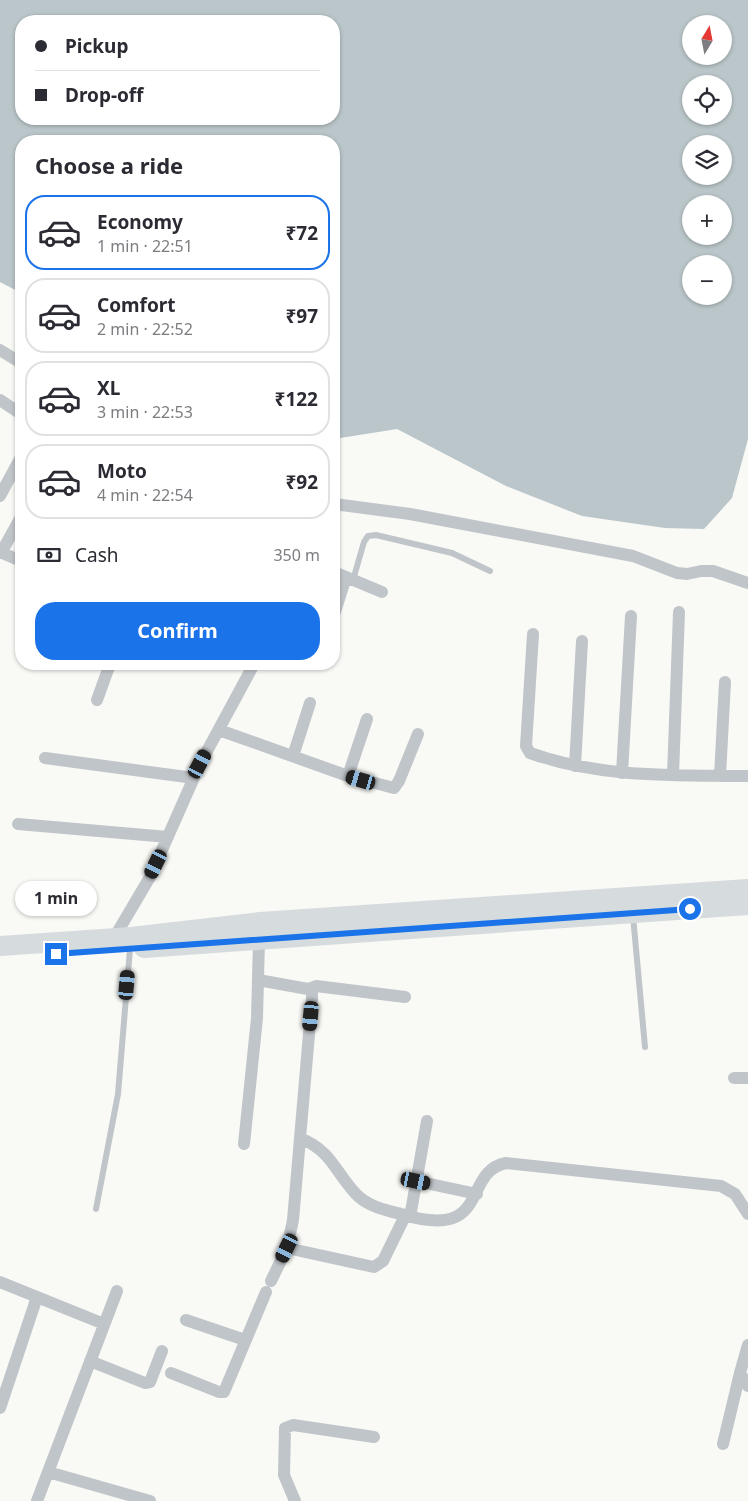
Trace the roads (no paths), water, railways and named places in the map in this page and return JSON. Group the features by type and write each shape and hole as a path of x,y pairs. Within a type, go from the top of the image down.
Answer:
{"main road":[{"path":"0,946 259,940 632,905 748,889"},
{"path":"0,958 122,944 260,922 632,905 748,905"}],"street":[{"path":"0,350 15,359"},
{"path":"0,400 15,410"},
{"path":"0,496 15,468"},
{"path":"340,505 410,514 624,554 677,573 713,572 748,583"},
{"path":"15,528 1,553 15,559"},
{"path":"340,574 382,592"},
{"path":"340,601 350,578"},
{"path":"673,775 680,612"},
{"path":"622,773 632,616"},
{"path":"533,634 527,750 555,762 622,773 748,776"},
{"path":"575,766 582,642"},
{"path":"97,700 108,670"},
{"path":"122,944 194,778 251,670"},
{"path":"720,776 725,682"},
{"path":"293,756 310,703"},
{"path":"348,776 367,719"},
{"path":"219,730 348,776 394,788 399,781 418,734"},
{"path":"46,758 194,778"},
{"path":"18,824 168,837"},
{"path":"244,1144 257,1018 259,940"},
{"path":"258,980 308,989 316,986 405,997"},
{"path":"171,1373 219,1392 224,1392 268,1287 287,1248 294,1220 312,999 312,992 308,989"},
{"path":"734,1078 748,1078"},
{"path":"287,1248 374,1267 384,1261 407,1216 416,1181 427,1121"},
{"path":"300,1138 324,1151 357,1195 373,1206 437,1222 448,1220 460,1214 477,1194 488,1171 495,1165 506,1163 722,1186 735,1194 748,1214"},
{"path":"416,1181 477,1194"},
{"path":"0,1282 104,1324"},
{"path":"37,1501 117,1291"},
{"path":"0,1408 37,1297"},
{"path":"186,1320 245,1340"},
{"path":"723,1444 748,1345"},
{"path":"90,1362 146,1383 150,1382 162,1351"},
{"path":"740,1373 748,1386"},
{"path":"295,1501 284,1475 285,1428 294,1425 374,1437"},
{"path":"48,1472 107,1495 150,1501"}],"lane":[{"path":"350,578 364,542 368,536 376,535 452,553 490,571"},
{"path":"632,905 645,1047"},
{"path":"96,1209 118,1094 122,944"}]}
